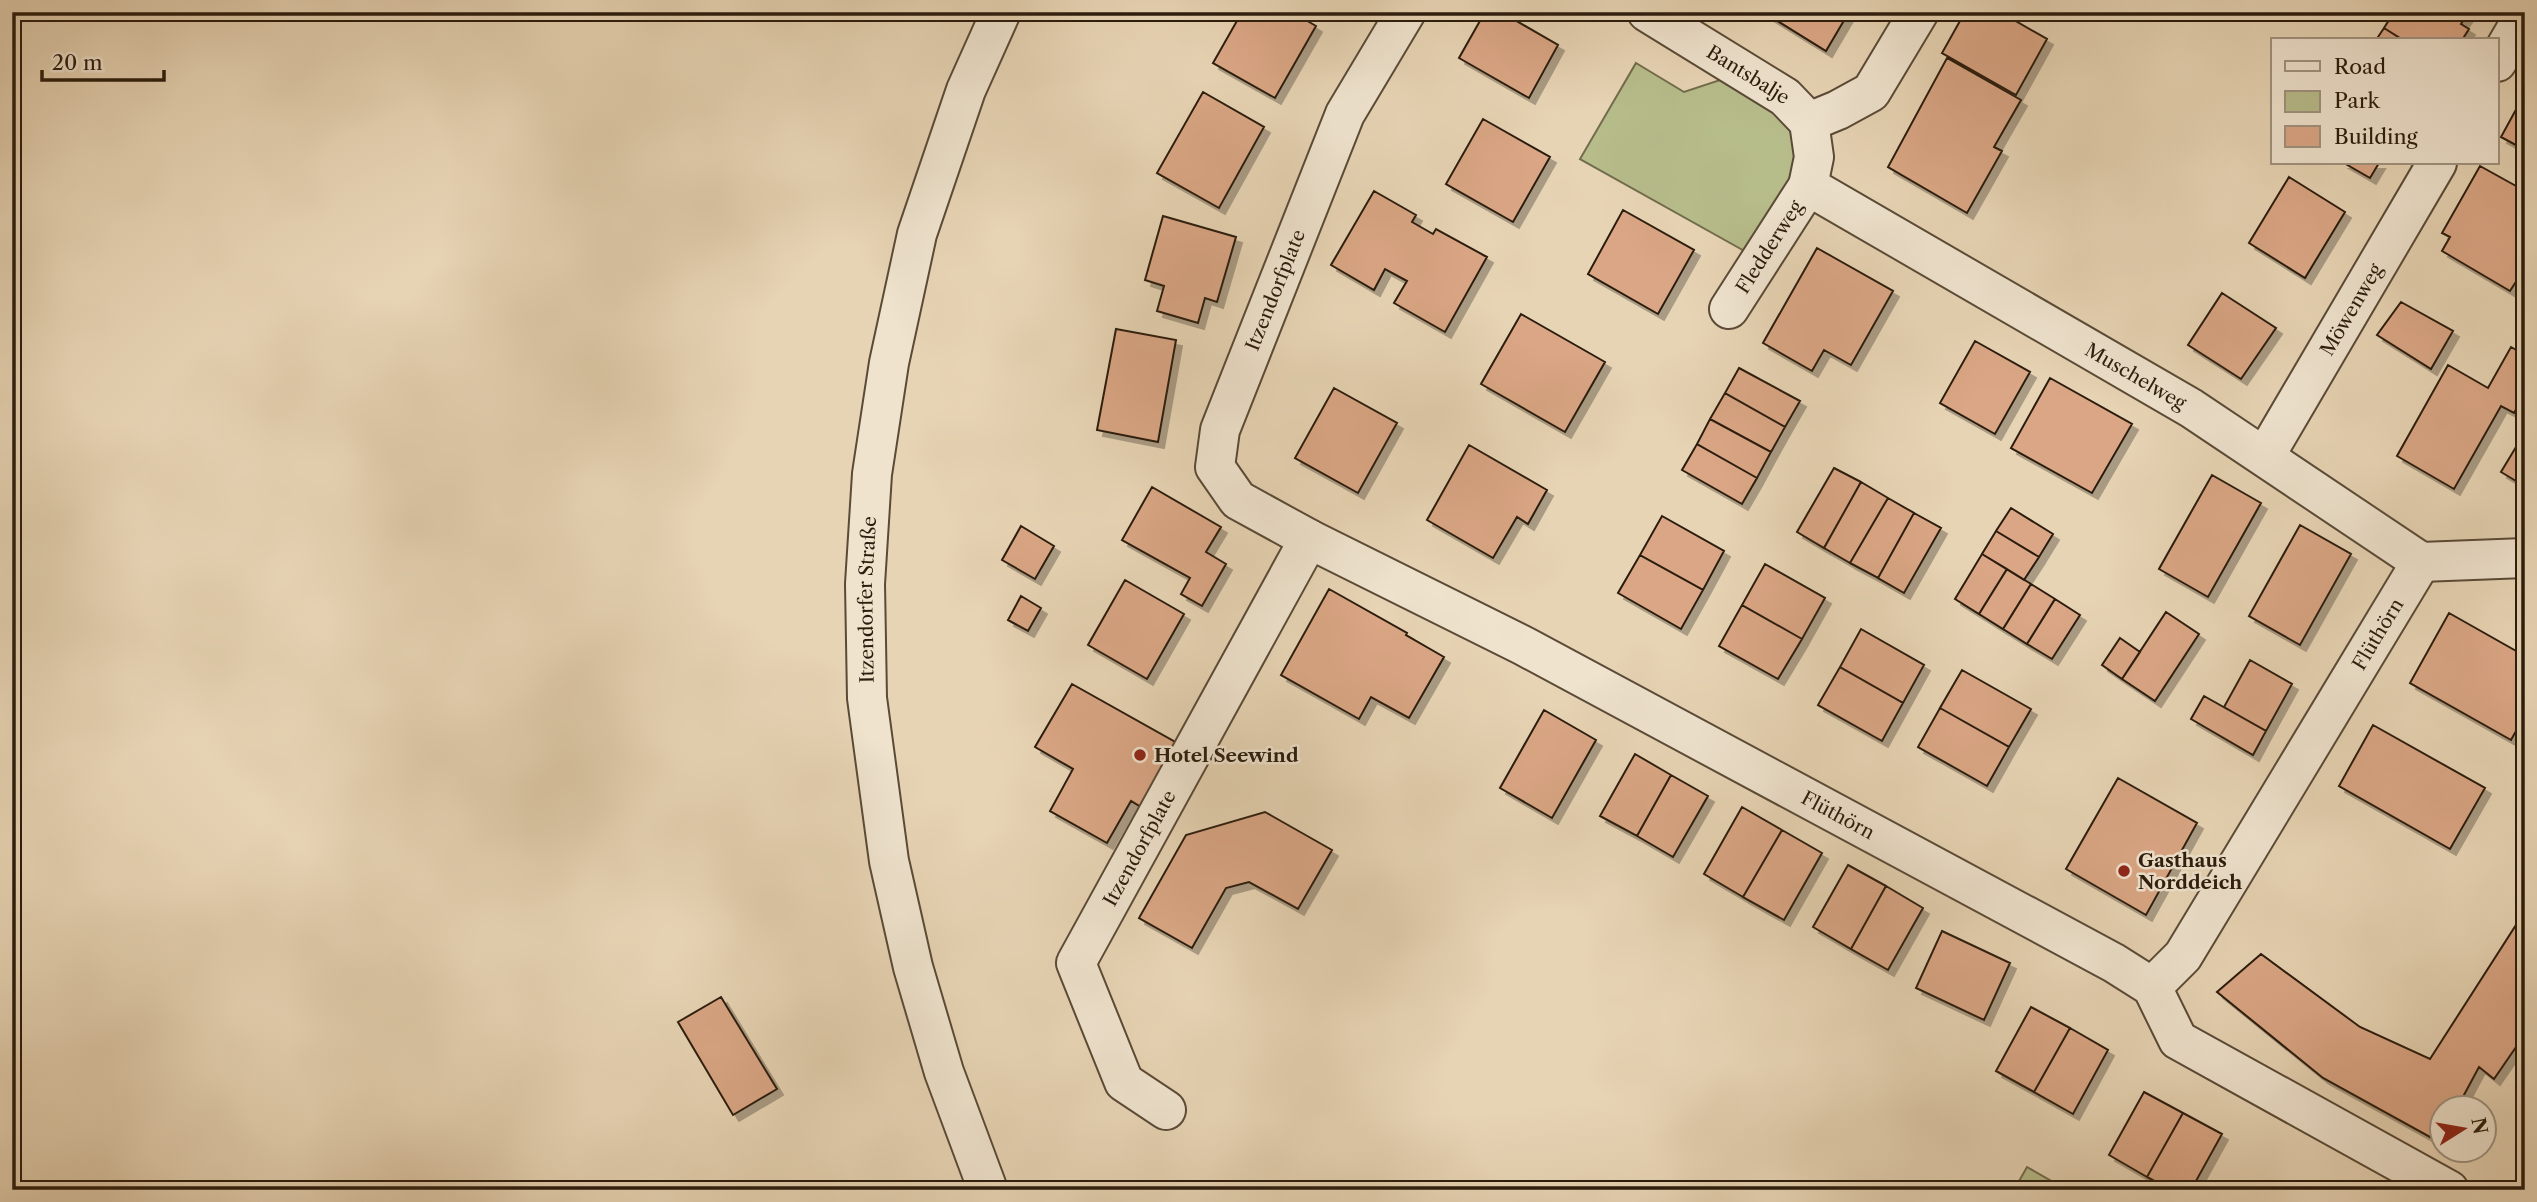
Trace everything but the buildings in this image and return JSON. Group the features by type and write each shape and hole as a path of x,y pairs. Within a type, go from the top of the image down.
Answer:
{"street":[{"name":"Itzendorfer Straße","path":"988,1190 944,1072 913,967 889,861 867,698 865,584 872,474 889,363 917,234 966,90 1001,12"},
{"name":"Itzendorfplate","path":"1406,12 1345,114 1220,429 1215,467 1238,500 1309,539 1524,646"},
{"name":"Bantsbalje","path":"1647,12 1786,97 1809,122"},
{"path":"1808,186 1814,157 1809,122 1871,92 1919,12"},
{"path":"2498,60 2525,14"},
{"name":"Möwenweg","path":"2265,456 2436,164"},
{"name":"Fledderweg","path":"1729,309 1808,186"},
{"name":"Muschelweg","path":"1808,186 2191,408 2421,562"},
{"name":"Itzendorfplate","path":"1166,1110 1124,1082 1076,963 1309,539"},
{"path":"2421,562 2525,558"},
{"name":"Flüthörn","path":"1524,646 2114,963 2152,987 2183,956 2421,562"},
{"path":"2152,987 2178,1040 2449,1190"}],"green space":[{"path":"1636,63 1684,92 1723,79 1778,111 1796,138 1799,171 1748,253 1580,159"},
{"path":"2027,1167 2067,1190 2014,1190"}],"place":[{"name":"Hotel Seewind","path":"1140,755"},
{"name":"Gasthaus Norddeich","path":"2124,871"}]}
